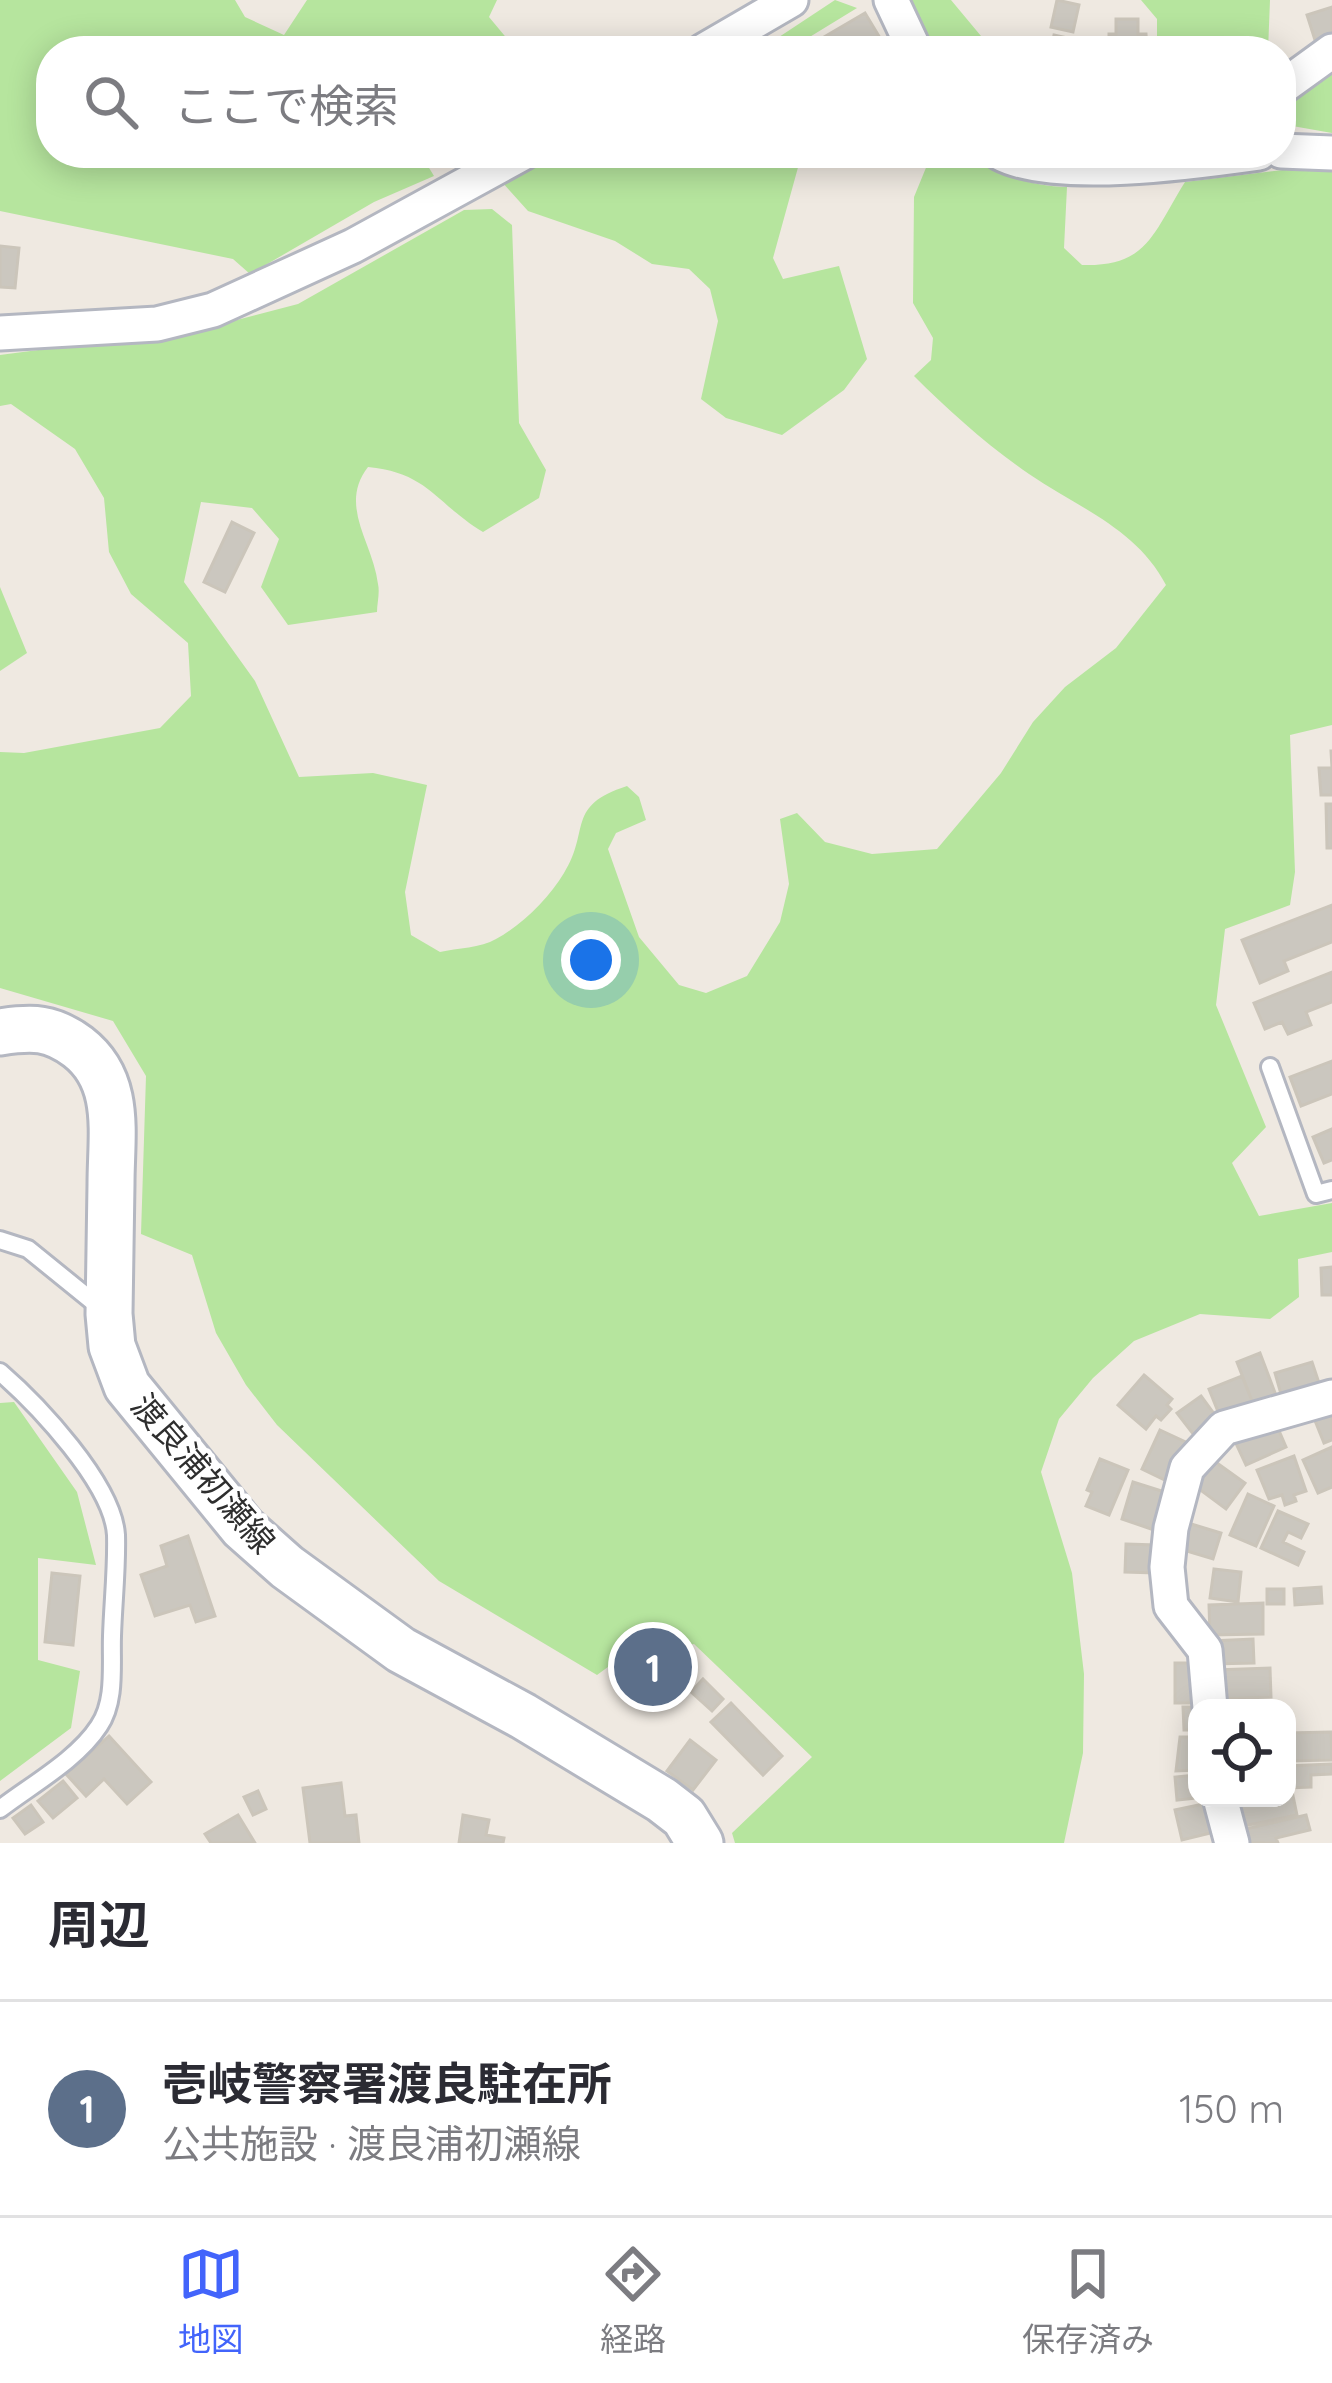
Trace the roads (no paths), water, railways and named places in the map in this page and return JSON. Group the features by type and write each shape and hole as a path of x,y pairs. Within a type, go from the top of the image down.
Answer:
{"main road":[{"name":"渡良浦初瀬線","path":"0,1033 42,1027 62,1035 105,1076 113,1112 112,1346 127,1386 243,1528 287,1567 401,1650 523,1715 662,1801 684,1817 700,1843"}],"street":[{"path":"729,36 791,0"},
{"path":"891,0 908,36"},
{"path":"1296,77 1332,51"},
{"path":"1296,152 1332,153"},
{"path":"0,333 157,324 213,310 353,246 496,168"},
{"path":"1047,168 1083,168"},
{"path":"1209,1699 1205,1650 1172,1606 1167,1567 1171,1528 1187,1468 1224,1428 1332,1397"},
{"path":"1222,1807 1232,1843"}],"lane":[{"path":"1270,1067 1316,1194 1332,1190"},
{"path":"0,1240 28,1249 109,1314"},
{"path":"0,1372 19,1388 88,1472 105,1499 116,1531 111,1696 99,1726 0,1809"}],"place":[{"name":"壱岐警察署渡良駐在所","path":"653,1667"}]}
